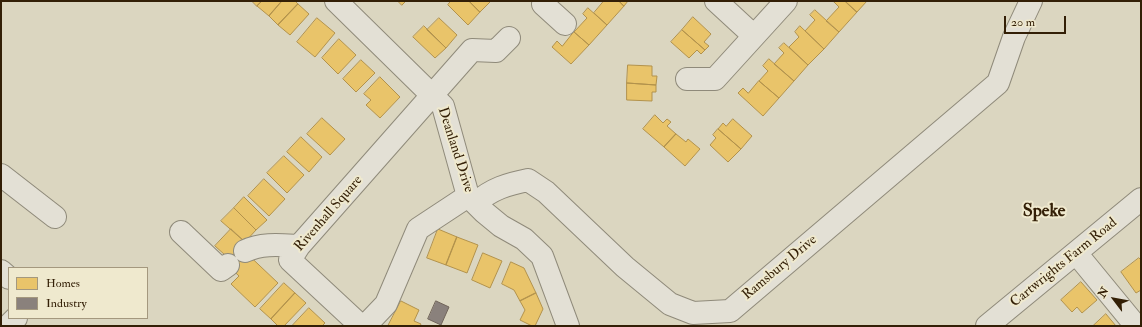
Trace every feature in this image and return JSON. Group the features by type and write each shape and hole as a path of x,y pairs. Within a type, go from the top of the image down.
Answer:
{"street":[{"name":"Deanland Drive","path":"336,1 443,106 472,200 501,226 524,239 542,256 568,326"},
{"path":"716,1 754,36"},
{"path":"687,79 715,79 786,1"},
{"name":"Ramsbury Drive","path":"472,200 508,184 528,180 546,192 625,267 670,304 694,313 734,318 998,83 1014,37 1031,1"},
{"path":"540,8 565,24"},
{"name":"Rivenhall Square","path":"361,326 290,260 299,246 472,50 496,50 509,38"},
{"path":"1,175 55,217"},
{"name":"Cartwrights Farm Road","path":"987,326 1141,199"},
{"path":"364,326 386,304 418,230 472,200"},
{"path":"181,232 221,270 228,265"},
{"path":"245,251 255,246 299,246"},
{"path":"1076,253 1136,326"}],"building: Homes":[{"path":"252,1 262,1 257,6"},
{"path":"262,1 282,1 269,16 257,6"},
{"path":"282,1 295,1 298,4 278,25 269,16"},
{"path":"398,1 406,1 402,5"},
{"path":"451,1 469,1 480,12 468,25 448,5"},
{"path":"469,1 491,1 480,12"},
{"path":"604,1 619,1 624,6 607,25 594,13"},
{"path":"619,1 628,1 624,6"},
{"path":"845,1 857,12 839,32 826,21 839,7 834,2"},
{"path":"845,1 867,1 857,12"},
{"path":"298,4 309,14 290,35 278,25"},
{"path":"588,8 607,25 589,45 574,32 587,18 583,14"},
{"path":"815,10 839,32 824,49 805,31 815,20 810,15"},
{"path":"693,17 711,34 704,42 709,46 705,50 682,30"},
{"path":"317,18 335,33 315,57 297,42"},
{"path":"439,18 457,35 446,48 427,30"},
{"path":"424,26 446,48 435,58 413,37"},
{"path":"800,26 824,49 808,65 789,47 799,37 795,32"},
{"path":"682,30 705,50 701,54 697,50 689,58 671,42"},
{"path":"574,32 589,45 571,64 552,47 557,41 562,46"},
{"path":"339,39 356,55 338,74 322,58"},
{"path":"784,43 808,65 794,81 774,64 784,53 779,48"},
{"path":"769,59 794,81 779,98 759,81 768,71 763,66"},
{"path":"361,60 375,73 356,92 343,79"},
{"path":"628,65 652,66 652,76 657,76 656,85 627,83"},
{"path":"380,77 400,97 380,118 366,105 371,100 364,94"},
{"path":"759,81 779,98 763,116 738,93 743,88 748,93"},
{"path":"627,83 656,85 656,92 652,92 652,101 627,100"},
{"path":"655,115 663,123 667,119 671,122 667,126 676,134 664,147 643,129"},
{"path":"322,118 345,139 330,155 307,134"},
{"path":"733,119 752,136 741,149 718,129 723,123 726,126"},
{"path":"718,129 741,149 728,162 710,145 716,138 713,135"},
{"path":"676,134 686,142 688,139 700,149 685,166 664,147"},
{"path":"301,137 322,157 309,172 287,152"},
{"path":"284,156 304,175 287,193 267,173"},
{"path":"264,179 285,199 269,216 248,196"},
{"path":"244,197 267,220 256,230 234,208"},
{"path":"234,208 256,230 245,242 221,221"},
{"path":"231,229 245,242 240,247 278,283 255,307 231,284 239,276 221,259 225,255 215,246"},
{"path":"438,229 457,237 446,265 427,258"},
{"path":"457,237 478,245 467,273 446,265"},
{"path":"483,253 502,261 490,288 472,280"},
{"path":"1139,258 1141,260 1141,290 1136,293 1121,272"},
{"path":"511,262 524,268 536,293 520,301 514,290 502,284"},
{"path":"1081,282 1097,300 1082,313 1077,307 1072,312 1061,300"},
{"path":"284,283 295,293 271,319 260,309"},
{"path":"295,293 306,303 284,326 278,326 271,319"},
{"path":"536,293 543,309 535,326 532,326 520,320 525,310 520,301"},
{"path":"401,301 419,310 414,321 421,324 420,326 388,326"},
{"path":"309,308 325,323 322,326 292,326"},
{"path":"1106,314 1116,326 1093,326"}],"building: Industry":[{"path":"436,301 449,307 441,325 428,319"}],"district":[{"name":"Speke","path":"1044,212"}]}
